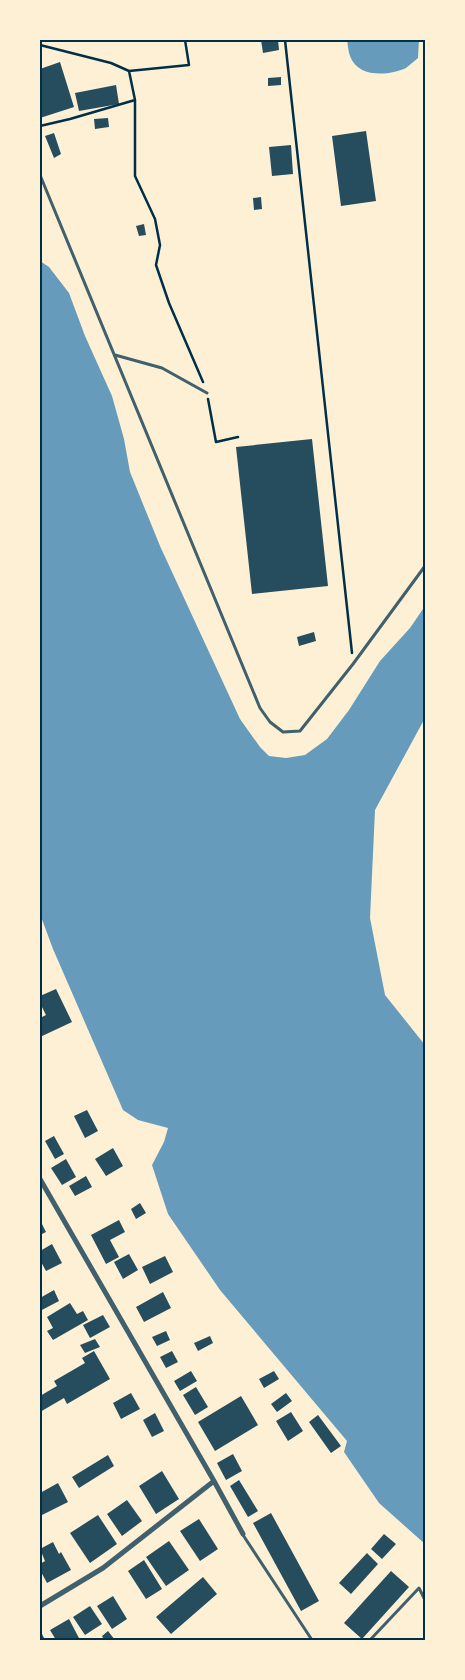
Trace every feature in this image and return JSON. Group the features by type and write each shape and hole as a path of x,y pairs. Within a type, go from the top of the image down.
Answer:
{"street":[{"path":"40,1179 243,1534"},
{"path":"40,1606 103,1568 214,1481"}],"lane":[{"path":"40,175 260,708 270,722 283,732 300,731 353,664 425,566"},
{"path":"115,354 162,368 207,393"},
{"path":"243,1534 312,1640"},
{"path":"370,1640 418,1588 425,1600"}],"path":[{"path":"40,44 111,62 129,71 189,65 185,40"},
{"path":"285,40 353,664"},
{"path":"129,71 135,100 135,176 155,219 160,245 156,265 169,303 207,393 216,442 238,438"},
{"path":"40,126 135,100"}],"water":[{"path":"347,40 419,40 418,58 399,71 382,74 366,72 354,63 349,54"},
{"path":"40,261 49,267 69,293 85,336 112,396 124,439 130,472 160,546 240,719 260,747 269,756 286,758 305,755 327,739 349,710 380,661 410,628 425,606 425,718 375,810 370,918 385,995 425,1045 425,1544 379,1503 344,1452 347,1441 220,1290 168,1214 152,1165 164,1142 168,1128 138,1120 123,1110 53,949 40,914"}],"building":[{"path":"261,40 278,40 279,50 263,53"},
{"path":"60,62 74,107 40,118 40,69"},
{"path":"281,77 281,85 268,86 268,78"},
{"path":"116,85 119,104 79,111 75,93"},
{"path":"108,118 109,127 95,129 94,119"},
{"path":"366,131 376,201 341,206 332,136"},
{"path":"54,133 61,154 54,158 45,136"},
{"path":"291,145 293,174 272,176 269,147"},
{"path":"261,197 262,209 254,210 253,198"},
{"path":"144,224 146,235 139,236 136,226"},
{"path":"312,439 328,586 252,594 236,447"},
{"path":"314,632 316,641 299,646 297,637"},
{"path":"56,989 72,1022 40,1037 40,1018 46,1015 40,1003 40,996"},
{"path":"87,1110 98,1131 85,1138 74,1116"},
{"path":"54,1136 64,1154 55,1159 45,1141"},
{"path":"113,1148 123,1166 106,1176 95,1159"},
{"path":"66,1159 76,1177 62,1185 51,1168"},
{"path":"86,1176 92,1187 75,1196 69,1186"},
{"path":"140,1203 146,1213 136,1219 131,1209"},
{"path":"40,1220 46,1232 40,1235"},
{"path":"119,1220 125,1232 110,1240 119,1257 106,1264 91,1235"},
{"path":"52,1244 62,1263 46,1271 40,1260 40,1251"},
{"path":"129,1254 138,1270 123,1279 114,1262"},
{"path":"165,1256 173,1272 150,1284 142,1267"},
{"path":"54,1290 59,1301 40,1311 40,1298"},
{"path":"163,1292 171,1308 144,1322 136,1307"},
{"path":"70,1303 77,1314 83,1311 88,1320 53,1340 47,1331 53,1328 47,1317"},
{"path":"103,1315 110,1327 90,1338 83,1325"},
{"path":"166,1331 170,1340 157,1346 152,1337"},
{"path":"210,1336 213,1343 198,1351 194,1343"},
{"path":"95,1339 100,1347 85,1353 80,1345"},
{"path":"94,1351 110,1379 67,1404 64,1398 40,1412 40,1396 57,1386 54,1381 85,1363 82,1358"},
{"path":"172,1351 178,1362 166,1368 160,1357"},
{"path":"191,1371 197,1381 180,1391 174,1381"},
{"path":"274,1371 279,1379 264,1388 259,1379"},
{"path":"196,1387 208,1407 195,1415 183,1395"},
{"path":"131,1393 140,1409 121,1419 113,1403"},
{"path":"286,1393 292,1401 277,1412 271,1404"},
{"path":"241,1396 258,1425 215,1451 198,1422"},
{"path":"291,1412 303,1431 288,1441 276,1421"},
{"path":"155,1413 164,1431 152,1437 143,1420"},
{"path":"318,1415 341,1446 331,1453 309,1422"},
{"path":"233,1454 242,1471 226,1480 217,1463"},
{"path":"108,1455 114,1466 79,1488 72,1477"},
{"path":"162,1471 179,1499 156,1514 139,1486"},
{"path":"239,1480 258,1511 248,1517 230,1486"},
{"path":"58,1483 68,1502 40,1516 40,1493"},
{"path":"127,1500 142,1521 122,1536 107,1514"},
{"path":"271,1513 319,1601 301,1611 253,1523"},
{"path":"98,1515 117,1544 90,1563 70,1533"},
{"path":"199,1519 218,1549 200,1561 180,1531"},
{"path":"384,1534 396,1544 382,1559 371,1549"},
{"path":"169,1541 189,1570 166,1586 146,1557"},
{"path":"53,1542 71,1570 47,1583 40,1570 40,1564 45,1561 40,1549"},
{"path":"367,1553 378,1564 351,1594 339,1583"},
{"path":"144,1560 162,1589 146,1599 128,1571"},
{"path":"391,1571 409,1587 362,1639 344,1623"},
{"path":"203,1577 217,1594 171,1634 156,1617"},
{"path":"113,1596 127,1619 112,1629 97,1606"},
{"path":"90,1606 102,1624 85,1635 73,1617"},
{"path":"69,1619 80,1640 56,1640 50,1630"},
{"path":"108,1631 115,1640 104,1640 102,1636"},
{"path":"41,1632 45,1640 40,1640"}]}
